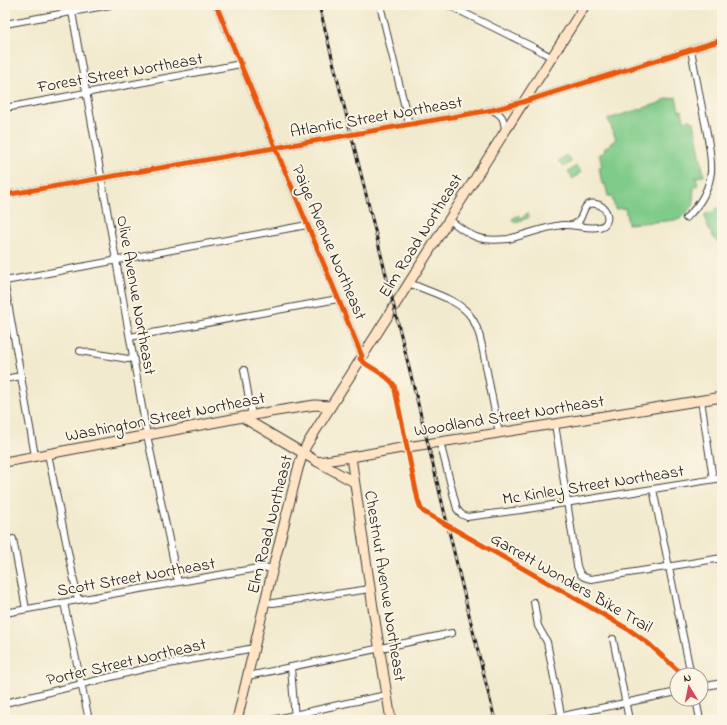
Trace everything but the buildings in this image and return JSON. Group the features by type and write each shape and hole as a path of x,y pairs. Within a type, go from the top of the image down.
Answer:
{"street":[{"path":"5,24 110,5"},
{"name":"Paige Avenue Northeast","path":"216,5 362,356"},
{"path":"380,5 409,124"},
{"path":"448,5 552,57"},
{"name":"Elm Road Northeast","path":"238,720 273,568 303,453 448,219 585,5"},
{"name":"Olive Avenue Northeast","path":"72,12 148,435 178,582"},
{"name":"Atlantic Street Northeast","path":"5,195 492,110 523,102 722,40"},
{"path":"686,218 696,208 703,197 710,177 711,168 710,149 691,50"},
{"name":"Forest Street Northeast","path":"5,108 241,64"},
{"path":"492,110 501,115 504,120 505,131"},
{"path":"448,219 476,237 492,240 508,239 560,225 573,225 592,228 602,227 606,223 606,210 598,204 592,203 585,208 578,222 573,225"},
{"path":"5,281 307,225"},
{"path":"409,283 458,304 472,317 482,346 499,433"},
{"path":"5,286 35,456"},
{"path":"130,337 338,299"},
{"path":"80,351 128,359 134,358"},
{"path":"244,370 247,416 303,453 354,482"},
{"path":"5,378 21,376"},
{"name":"Woodland Street Northeast","path":"318,462 722,397"},
{"path":"701,400 713,479"},
{"name":"Washington Street Northeast","path":"5,462 247,416 315,405 331,406"},
{"path":"555,424 577,566 582,576 591,579 722,558"},
{"name":"Mc Kinley Street Northeast","path":"440,442 457,509 461,514 467,517 521,510 722,478"},
{"path":"48,454 78,600"},
{"name":"Chestnut Avenue Northeast","path":"351,457 391,720"},
{"path":"653,489 689,667"},
{"path":"13,540 26,609"},
{"name":"Scott Street Northeast","path":"5,613 258,568 273,568"},
{"path":"265,602 273,603 370,589"},
{"path":"534,602 538,626 547,642 561,714 559,718"},
{"path":"64,603 89,720"},
{"path":"248,676 452,633"},
{"path":"613,639 629,720"},
{"name":"Porter Street Northeast","path":"5,703 147,668 254,648"},
{"path":"291,667 294,718"},
{"path":"709,685 722,683"},
{"path":"540,720 559,718 669,694"},
{"path":"272,720 294,718 352,702 387,695"},
{"path":"698,707 700,720"}],"green space":[{"path":"676,97 679,111 682,110 684,121 689,120 694,122 704,176 696,177 698,186 694,187 693,202 695,204 680,219 628,224 625,208 615,209 612,196 608,196 605,184 602,184 599,167 602,166 599,154 604,153 605,148 616,139 608,119"},
{"path":"566,155 572,161 564,167 558,161"},
{"path":"576,166 581,172 573,179 568,172"},
{"path":"722,206 722,246 710,232 705,214 715,211 715,209"},
{"path":"527,213 529,216 528,218 513,222 512,219 519,215 522,218"}],"railway":[{"path":"319,5 495,720"}],"cycle path":[{"name":"Garrett Wonders Bike Trail","path":"216,5 362,356 360,359 368,366 387,377 394,385 421,509 631,631 649,644 674,667"},
{"path":"5,195 492,110 523,102 722,40"}]}
